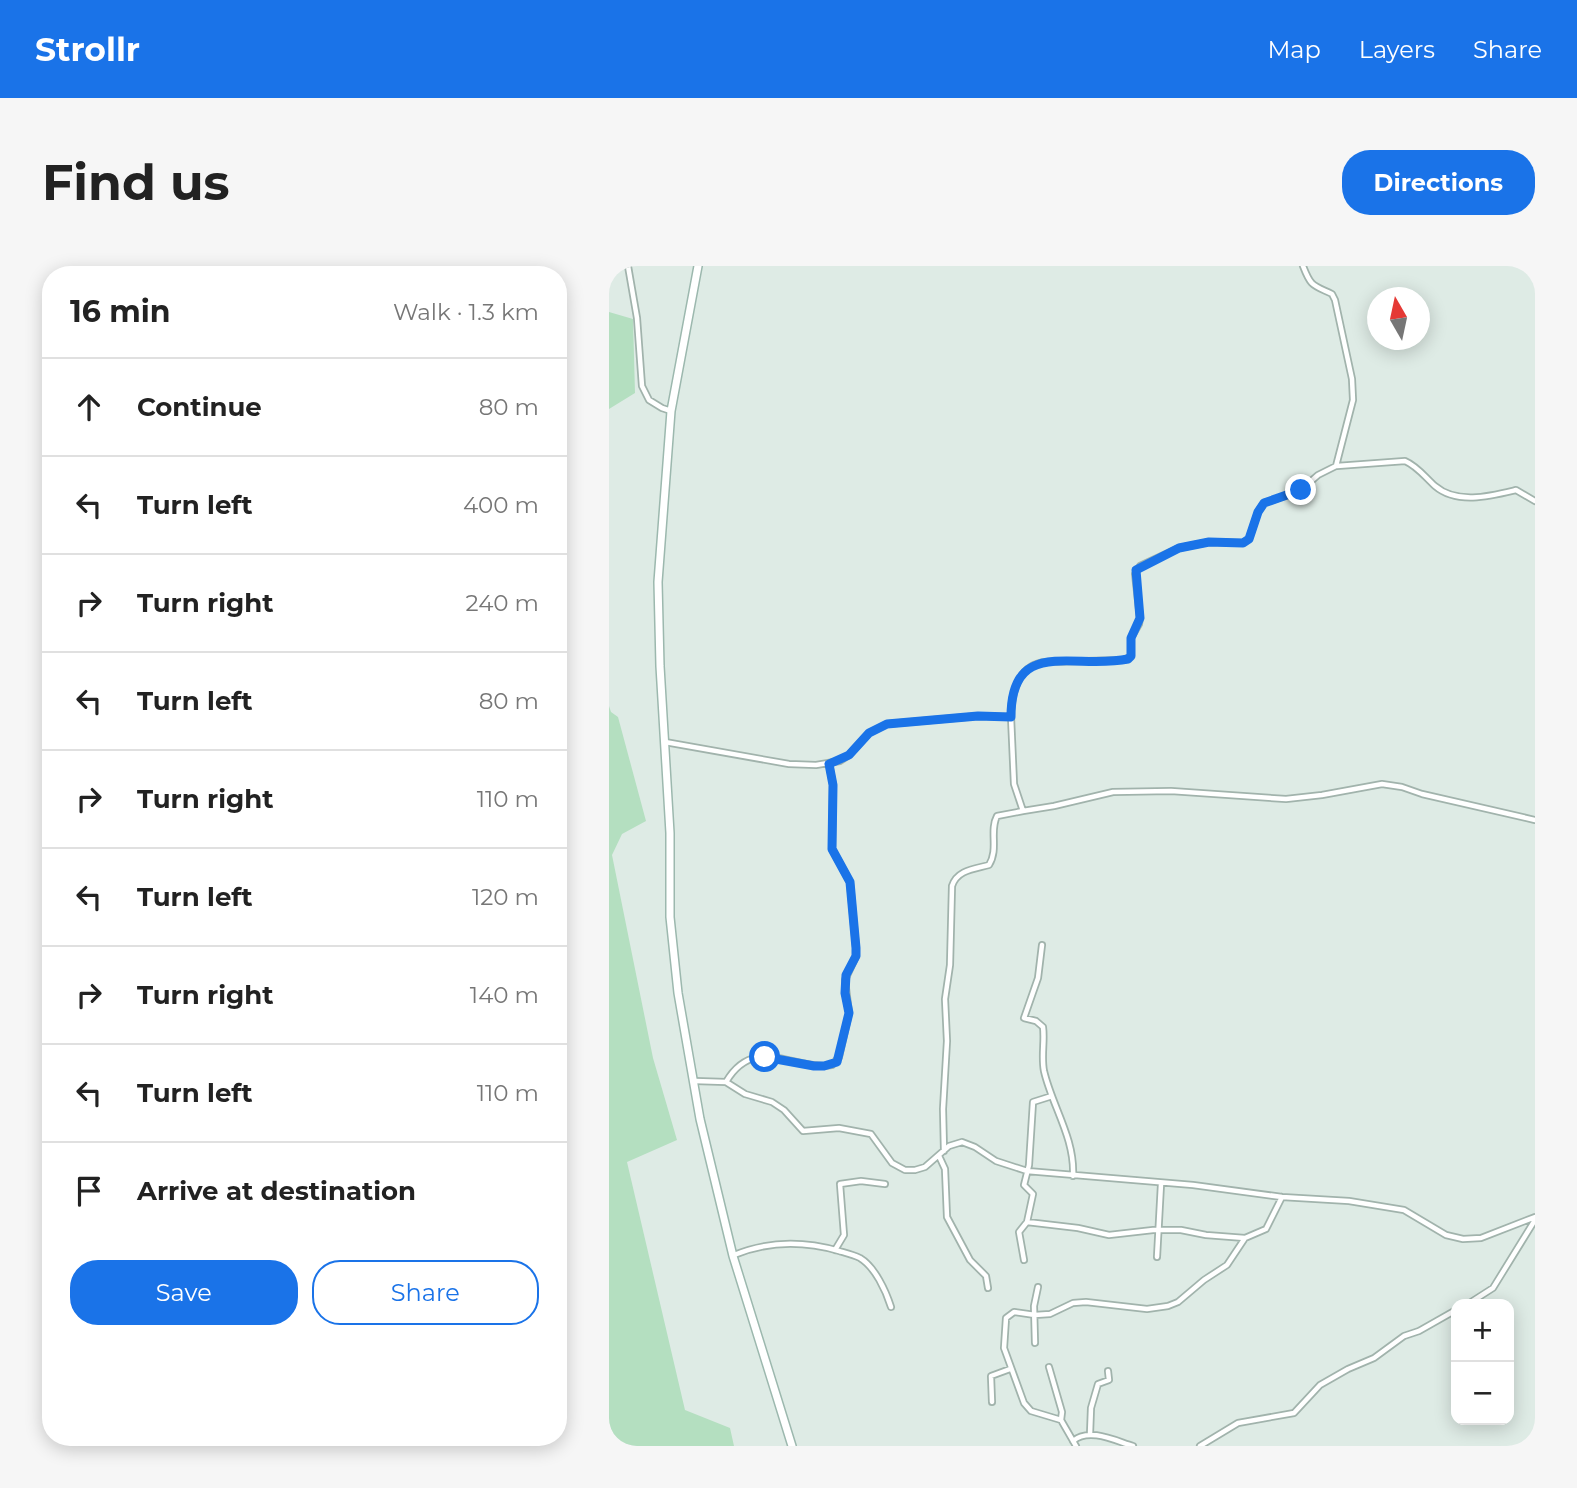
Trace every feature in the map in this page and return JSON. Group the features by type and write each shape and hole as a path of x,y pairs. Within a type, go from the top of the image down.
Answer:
{"main road":[{"path":"698,266 671,411 658,582 670,833 670,917 678,993 700,1119 733,1256 792,1446"}],"street":[{"path":"628,266 637,318 642,386 649,400 671,411"},
{"path":"1303,266 1313,286 1332,294 1335,300 1352,379 1351,411 1336,466"},
{"path":"1023,811 1014,784 1011,717 1014,689 1027,669 1034,665 1046,662 1124,660 1131,656 1131,638 1140,618 1135,574 1140,566 1173,550 1197,544 1243,543 1249,539 1264,503 1301,490 1318,475 1336,466 1405,461 1443,492 1453,496 1461,498 1497,494 1516,489 1535,501"},
{"path":"665,742 789,764 829,764 849,755 869,733 887,724 978,716 1011,717"},
{"path":"726,1082 738,1065 755,1058 772,1056 824,1066 837,1062 839,1057 849,1013 845,993 846,975 856,956 856,948 850,882 832,849 833,785 829,764"},
{"path":"944,1151 943,1109 947,1041 945,999 951,957 952,886 956,876 961,873 992,862 997,816 1113,792 1171,791 1286,799 1382,784 1535,820"},
{"path":"1042,945 1038,978 1024,1018 1036,1021 1043,1027 1043,1067 1069,1139 1073,1176"},
{"path":"695,1081 726,1082 745,1094 778,1105 803,1131 839,1128 871,1135 892,1163 905,1170 925,1167 955,1143 968,1143 996,1161 1027,1171 1282,1197 1349,1201 1404,1210 1447,1235 1462,1239 1481,1238 1535,1218"},
{"path":"1024,1261 1019,1232 1027,1222 1033,1194 1024,1186 1033,1102 1052,1096"},
{"path":"939,1156 946,1180 947,1217 970,1260 986,1276 988,1289"},
{"path":"835,1250 844,1236 840,1184 861,1181 885,1184"},
{"path":"1157,1257 1161,1184"},
{"path":"1027,1222 1078,1228 1109,1236 1186,1230 1199,1234 1245,1238 1266,1229 1282,1197"},
{"path":"1476,1299 1493,1288 1535,1218"},
{"path":"1061,1420 1027,1408 1004,1348 1006,1318 1014,1312 1035,1315 1056,1313 1078,1302 1147,1309 1168,1306 1178,1302 1227,1265 1245,1238"},
{"path":"733,1256 756,1248 804,1243 860,1258 885,1289 891,1307"},
{"path":"1035,1343 1038,1287"},
{"path":"1200,1446 1238,1423 1294,1413 1320,1385 1374,1358 1405,1336 1451,1313"},
{"path":"1049,1367 1062,1412 1061,1420 1074,1443 1078,1437 1090,1434 1133,1446"},
{"path":"992,1402 991,1376 1010,1369"},
{"path":"1090,1434 1091,1408 1098,1384 1109,1380 1108,1371"}],"green space":[{"path":"609,312 633,319 635,393 609,409"},
{"path":"609,706 611,712 618,717 646,821 622,834 612,855 653,1058 677,1140 627,1162 685,1410 730,1428 734,1446 609,1446"}],"route":[{"path":"765,1057 772,1056 814,1066 832,1065 837,1062 843,1044 849,1013 845,980 856,956 856,948 850,882 834,856 831,843 833,785 829,764 841,761 861,744 869,733 887,724 978,716 1011,717 1011,703 1019,679 1027,669 1040,662 1128,659 1131,656 1131,638 1140,618 1135,579 1136,570 1140,566 1179,548 1209,542 1243,543 1249,539 1260,507 1264,503 1301,490"}]}
